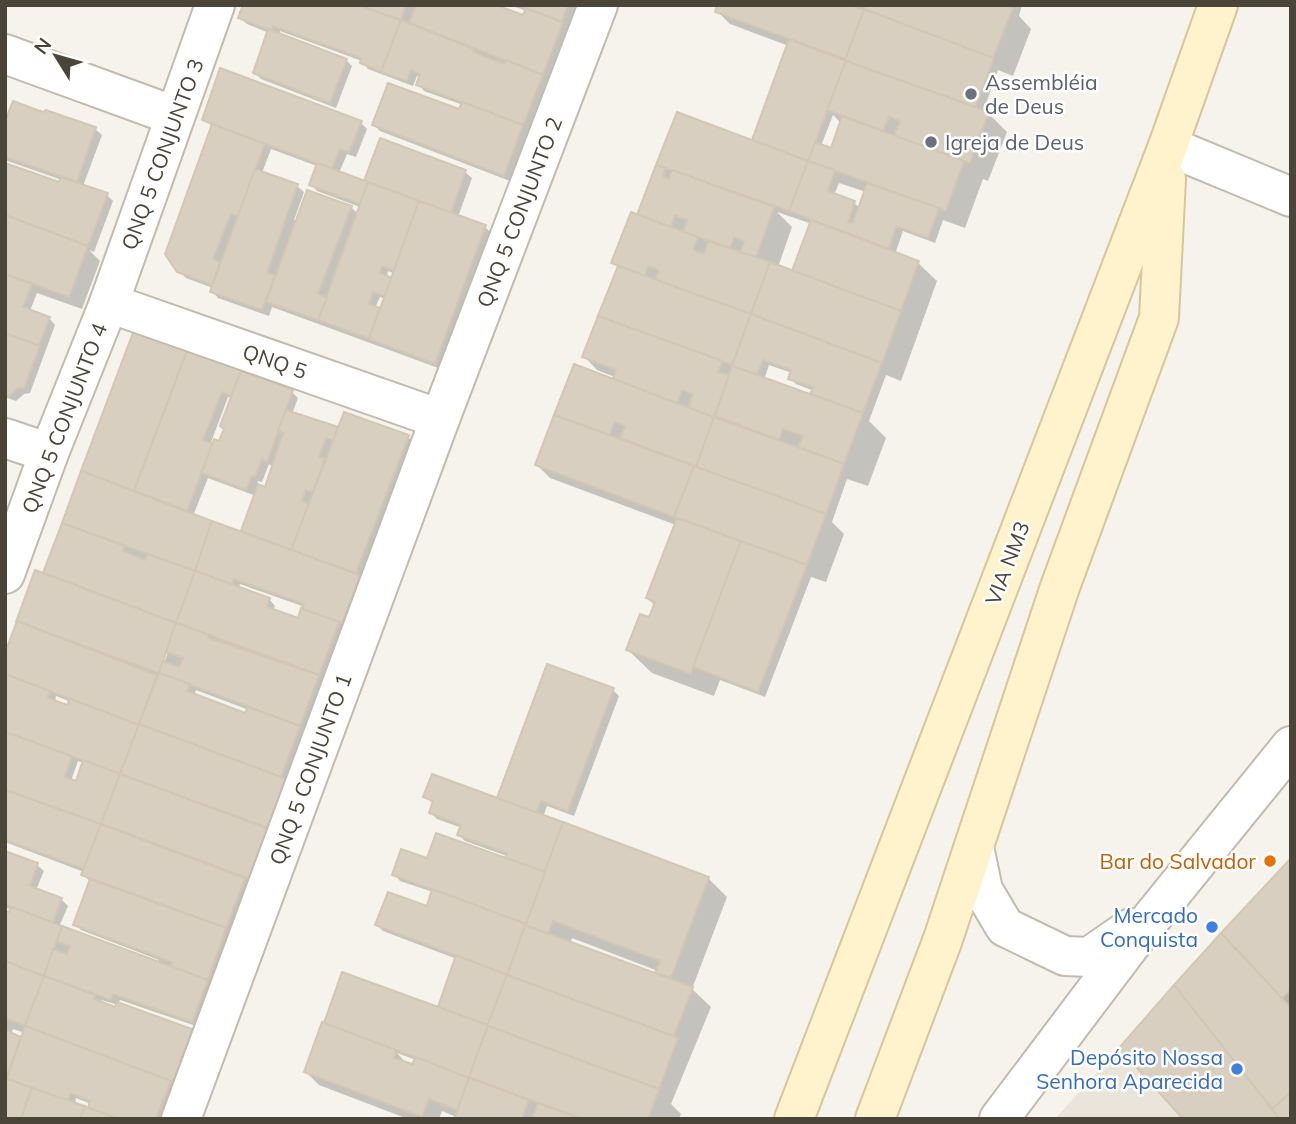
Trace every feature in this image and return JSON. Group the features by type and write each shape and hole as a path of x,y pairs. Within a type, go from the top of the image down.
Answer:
{"main road":[{"name":"VIA NM3","path":"794,1119 1168,146 1218,5"},
{"path":"875,1119 943,939 1060,587 1159,317 1168,146"}],"street":[{"name":"QNQ 5 CONJUNTO 3","path":"109,303 215,5"},
{"name":"QNQ 5 CONJUNTO 2","path":"440,419 598,5"},
{"path":"5,54 175,116"},
{"path":"1168,146 1291,197"},
{"name":"QNQ 5","path":"109,303 440,419"},
{"name":"QNQ 5 CONJUNTO 4","path":"5,573 109,303"},
{"name":"QNQ 5 CONJUNTO 1","path":"181,1119 440,419"},
{"path":"5,438 50,453"},
{"path":"999,1119 1156,912 1290,749"},
{"path":"974,847 983,890 1005,927 1065,956 1089,957 1156,912"}],"shaded area":[{"path":"1291,862 1291,1119 1055,1119 1121,1046"}],"building":[{"path":"243,5 359,5 401,20 381,72 360,63 361,58 273,26 272,31 238,18"},
{"path":"371,5 406,5 401,20 369,9"},
{"path":"416,5 496,5 523,15 526,8 563,22 543,75 409,23"},
{"path":"518,5 568,5 562,22"},
{"path":"717,5 851,5 864,10 845,59 715,12"},
{"path":"866,5 1005,5 1013,8 993,58 864,10"},
{"path":"864,9 994,58 976,107 845,61"},
{"path":"401,20 474,49 473,52 504,64 506,60 543,75 523,125 416,85 420,74 411,70 407,81 381,72"},
{"path":"268,29 347,59 330,103 253,73"},
{"path":"789,39 846,61 808,161 752,140"},
{"path":"846,61 989,112 970,163 894,136 900,121 889,117 883,131 827,110"},
{"path":"220,68 362,121 349,152 340,149 332,169 202,120"},
{"path":"388,83 459,109 462,102 523,125 504,176 372,125"},
{"path":"13,101 96,127 77,182 5,157 5,121"},
{"path":"677,112 808,161 789,211 656,165"},
{"path":"842,116 964,161 946,211 808,161 815,142 831,148"},
{"path":"212,124 265,144 238,216 231,214 213,259 220,262 212,285 177,272 165,254"},
{"path":"380,138 466,170 451,213 364,181"},
{"path":"808,161 835,170 828,191 855,201 848,222 853,223 867,183 939,208 928,238 896,226 889,249 789,211"},
{"path":"5,163 59,182 61,177 108,193 88,246 5,215"},
{"path":"317,163 368,182 360,204 309,185"},
{"path":"656,165 665,168 663,176 669,179 672,170 774,207 756,258 740,252 744,242 734,237 730,248 683,232 687,220 675,216 671,227 637,215"},
{"path":"255,169 298,184 267,273 275,275 262,310 210,292"},
{"path":"368,182 419,201 394,271 382,266 380,273 392,278 385,296 373,292 369,304 380,308 369,339 318,320"},
{"path":"307,190 352,206 318,294 327,297 318,320 266,302"},
{"path":"419,201 486,225 435,364 369,339"},
{"path":"631,212 698,237 693,250 704,254 708,241 770,262 751,314 655,280 659,270 648,266 645,276 611,263"},
{"path":"5,215 88,246 69,297 5,274"},
{"path":"811,220 919,261 901,311 792,271"},
{"path":"770,262 901,311 882,363 751,314"},
{"path":"618,266 751,314 732,365 598,316"},
{"path":"5,274 32,284 23,307 50,317 39,346 5,333"},
{"path":"751,314 882,363 863,413 810,394 814,387 788,379 791,370 763,360 757,375 732,366"},
{"path":"598,316 723,361 718,372 729,375 714,417 688,408 693,394 682,390 677,404 613,379 616,370 582,357"},
{"path":"134,330 187,350 134,491 81,471"},
{"path":"5,333 40,346 24,388 18,388 9,396 5,394"},
{"path":"189,346 243,366 231,396 222,392 203,440 213,444 187,511 134,491"},
{"path":"574,364 714,417 696,467 620,438 625,426 614,422 610,435 554,415"},
{"path":"732,366 863,413 844,464 798,447 803,436 783,429 779,440 715,416"},
{"path":"241,371 293,390 267,462 262,459 246,490 202,473 214,439 219,441 224,429 220,426"},
{"path":"286,410 338,427 333,441 326,438 319,457 325,459 313,493 306,490 302,501 309,504 291,550 241,531 258,484 265,487 283,433 278,431"},
{"path":"344,412 409,435 356,573 291,550"},
{"path":"554,415 694,466 674,517 535,465"},
{"path":"714,417 844,464 826,514 696,467"},
{"path":"694,466 826,514 807,565 674,517"},
{"path":"81,471 212,521 195,571 62,523"},
{"path":"677,518 741,541 691,674 626,650 640,614 649,617 655,602 646,598"},
{"path":"212,521 360,575 342,623 302,609 304,604 234,579 232,584 195,571"},
{"path":"62,523 125,546 123,551 145,560 147,554 195,571 176,623 43,573"},
{"path":"741,541 807,565 758,692 693,667"},
{"path":"35,570 176,623 159,673 16,622"},
{"path":"195,571 270,598 267,607 298,618 301,608 339,622 319,675 176,623"},
{"path":"17,621 157,675 139,725 5,674 5,653"},
{"path":"176,623 210,635 209,638 319,675 300,726 159,673 163,661 179,667 183,658 166,652"},
{"path":"547,664 614,688 568,811 541,801 536,813 497,798"},
{"path":"159,673 190,684 187,691 245,713 248,707 300,726 281,777 139,724"},
{"path":"5,674 50,691 48,698 67,705 70,699 139,725 120,774 5,732"},
{"path":"139,724 286,779 268,828 120,774"},
{"path":"5,732 72,756 65,777 76,781 83,760 120,774 101,824 5,790"},
{"path":"120,774 269,829 250,879 101,824"},
{"path":"432,774 563,822 545,872 505,858 507,853 457,835 461,825 429,813 433,801 423,797"},
{"path":"5,790 101,824 84,869 5,840"},
{"path":"563,822 709,877 671,978 655,973 660,961 553,921 548,934 525,925"},
{"path":"101,824 245,878 226,928 81,875"},
{"path":"436,833 545,872 526,924 392,875 401,849 427,858"},
{"path":"5,851 38,863 30,886 62,898 53,922 5,905"},
{"path":"1291,858 1291,989 1282,998 1221,933"},
{"path":"90,879 226,928 208,980 170,966 172,962 73,925"},
{"path":"432,889 526,924 507,975 375,925 388,892 427,906"},
{"path":"11,907 62,926 44,976 5,961 5,911 9,912"},
{"path":"525,925 693,987 674,1036 507,975"},
{"path":"62,926 208,980 192,1022 113,994 111,1000 44,976 53,949 67,954 70,946 57,942"},
{"path":"1221,933 1291,1008 1291,1092 1272,1109 1174,985"},
{"path":"456,955 507,975 488,1025 438,1007"},
{"path":"5,961 44,976 25,1026 5,1018"},
{"path":"342,972 488,1025 469,1078 324,1023"},
{"path":"507,975 678,1038 659,1089 487,1026"},
{"path":"44,976 95,995 94,999 115,1007 117,1002 192,1029 173,1082 25,1026"},
{"path":"1174,985 1280,1119 1183,1119 1119,1048"},
{"path":"322,1022 396,1050 394,1058 412,1064 416,1057 469,1078 457,1110 429,1099 422,1117 304,1072"},
{"path":"25,1026 171,1081 156,1119 119,1119 88,1108 90,1101 70,1093 68,1101 7,1079"},
{"path":"488,1026 659,1089 648,1119 582,1119 469,1077"},
{"path":"5,1030 21,1037 6,1078 5,1078"},
{"path":"5,1078 32,1088 21,1119 5,1119"},
{"path":"469,1078 529,1100 522,1119 454,1119"},
{"path":"32,1088 85,1106 80,1119 21,1119"},
{"path":"1291,1092 1291,1119 1280,1119 1272,1109"},
{"path":"538,1103 582,1119 532,1119"},
{"path":"86,1107 119,1119 80,1119"}],"place":[{"name":"Assembléia de Deus","path":"971,94"},
{"name":"Igreja de Deus","path":"931,142"},
{"name":"Bar do Salvador","path":"1270,861"},
{"name":"Mercado Conquista","path":"1212,927"},
{"name":"Depósito Nossa Senhora Aparecida","path":"1237,1069"}]}
